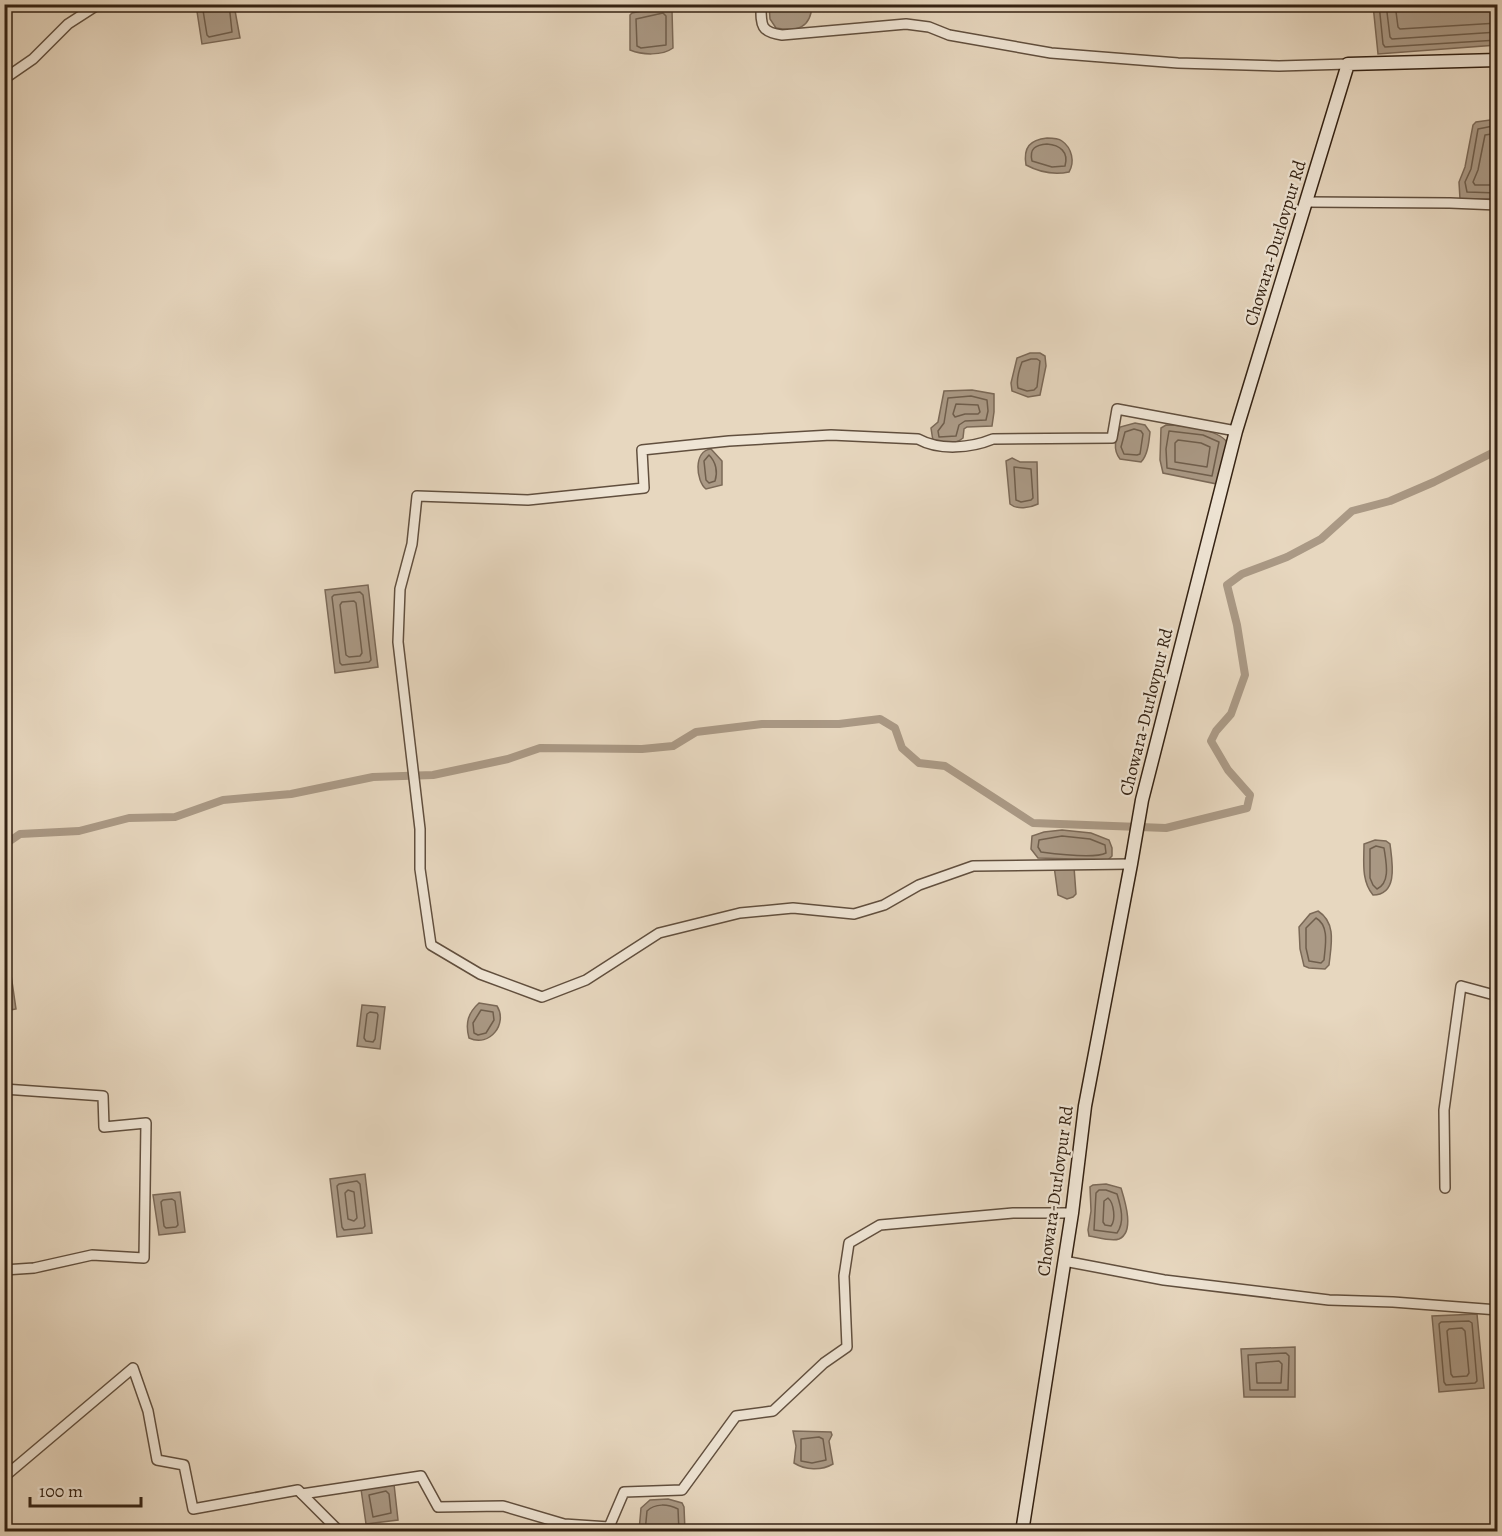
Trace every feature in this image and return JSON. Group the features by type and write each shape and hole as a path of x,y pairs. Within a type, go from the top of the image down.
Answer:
{"street":[{"path":"4,79 33,59 68,24 99,4"},
{"path":"761,4 761,22 764,30 771,34 782,35 906,24 929,27 949,35 1051,53 1178,63 1279,66 1497,60"},
{"name":"Chowara-Durlovpur Rd","path":"1022,1532 1072,1213 1085,1106 1139,816 1236,431 1348,64"},
{"path":"1307,202 1497,205"},
{"path":"1131,864 973,866 919,885 884,905 854,914 793,908 740,914 659,933 586,980 542,997 480,974 431,945 420,868 420,829 416,787 398,642 400,589 412,544 417,496 528,500 644,488 642,450 729,441 831,435 918,439 930,445 976,446 993,439 1112,438 1118,409 1236,431"},
{"path":"1445,1188 1444,1110 1461,986 1497,996"},
{"path":"4,1089 103,1096 104,1127 146,1123 144,1258 92,1255 34,1268 4,1270"},
{"path":"302,1494 421,1476 438,1507 502,1506 564,1524 609,1527 624,1492 682,1490 736,1416 773,1411 824,1363 847,1347 844,1276 849,1243 880,1225 1013,1213 1072,1213"},
{"path":"1064,1261 1164,1280 1329,1300 1393,1302 1497,1310"},
{"path":"4,1477 133,1368 148,1411 157,1460 184,1465 194,1509 298,1490 340,1532"}],"water":[{"path":"196,5 234,5 240,38 202,44"},
{"path":"671,5 673,48 652,54 630,50 630,15"},
{"path":"769,5 812,5 806,23 802,27 790,29 776,28 770,19"},
{"path":"1373,5 1497,5 1497,45 1378,54"},
{"path":"1497,119 1497,199 1460,199 1459,182 1465,167 1473,125 1476,122"},
{"path":"1047,138 1060,140 1068,147 1072,160 1069,172 1047,172 1026,165 1025,159 1029,146"},
{"path":"1030,353 1040,353 1045,356 1046,366 1040,395 1028,397 1012,391 1011,383 1017,358"},
{"path":"972,390 994,394 992,426 967,427 964,429 963,438 953,443 933,441 931,428 938,422 944,391"},
{"path":"1135,423 1145,425 1150,432 1147,452 1141,462 1120,459 1115,447 1120,427"},
{"path":"1166,425 1208,431 1227,442 1217,484 1163,473 1160,460 1161,428"},
{"path":"711,449 722,461 722,485 706,489 700,480 698,467 701,455"},
{"path":"1012,458 1020,462 1037,462 1038,504 1024,508 1010,504 1006,461"},
{"path":"368,585 378,667 335,673 325,590"},
{"path":"1062,830 1091,833 1109,840 1112,856 1108,860 1038,858 1031,849 1032,836"},
{"path":"1375,840 1386,841 1390,844 1392,876 1387,889 1381,894 1373,895 1365,877 1364,844"},
{"path":"1054,866 1074,867 1076,894 1073,897 1067,899 1058,895"},
{"path":"1318,911 1328,922 1331,935 1329,965 1325,969 1304,966 1300,949 1299,927 1310,914"},
{"path":"5,968 10,968 16,1009 5,1011"},
{"path":"479,1003 497,1006 500,1013 499,1026 490,1037 484,1040 469,1038 467,1028 470,1015"},
{"path":"362,1005 385,1007 380,1049 357,1046"},
{"path":"365,1174 372,1233 337,1237 330,1179"},
{"path":"1106,1184 1121,1188 1128,1216 1127,1230 1116,1240 1089,1236 1090,1187"},
{"path":"180,1192 185,1232 159,1235 153,1195"},
{"path":"1477,1314 1484,1388 1439,1392 1432,1316"},
{"path":"1295,1347 1295,1397 1244,1397 1241,1349"},
{"path":"793,1431 831,1432 829,1441 833,1464 813,1469 794,1463 796,1446"},
{"path":"394,1484 398,1520 366,1524 361,1489"},
{"path":"668,1499 682,1503 685,1531 639,1531 641,1508 650,1500"}],"waterway":[{"path":"4,845 20,834 79,831 129,818 175,817 223,800 291,794 373,777 433,775 508,759 540,748 642,749 673,746 696,732 762,724 839,724 880,719 895,728 902,748 919,763 945,766 1033,823 1166,828 1247,808 1250,795 1228,770 1211,741 1216,731 1231,714 1245,675 1237,625 1227,585 1242,574 1287,557 1321,539 1352,511 1390,501 1498,450"}]}
